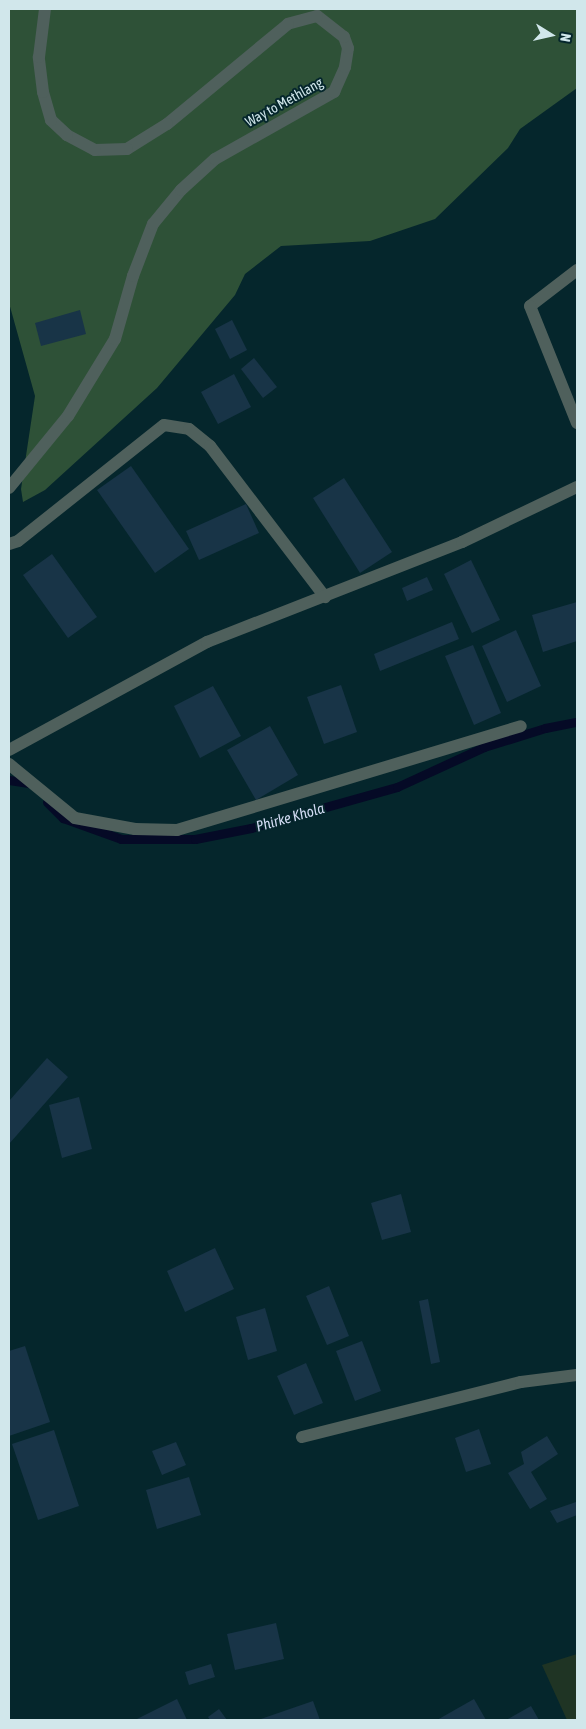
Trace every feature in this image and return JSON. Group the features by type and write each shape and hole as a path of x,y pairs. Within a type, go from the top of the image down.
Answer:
{"street":[{"name":"Way to Methlang","path":"9,488 68,416 115,339 132,276 153,224 181,190 215,159 334,92 345,67 348,48 336,29 317,16 288,24 167,124 127,148 95,150 67,135 51,120 42,92 39,57 45,9"},
{"path":"577,270 530,306 577,423"},
{"path":"9,544 18,541 164,425 189,429 210,446 325,596"},
{"path":"9,750 207,642 462,542 577,487"},
{"path":"9,764 75,818 135,829 177,830 521,726"},
{"path":"302,1437 521,1382 577,1375"}],"green space":[{"path":"9,9 577,9 577,88 520,129 508,148 435,219 370,241 281,246 245,274 235,295 157,388 45,490 23,502 21,489 35,396 9,303"},
{"path":"577,1654 577,1720 567,1720 542,1665"}],"building":[{"path":"80,310 86,334 41,346 35,323"},
{"path":"232,320 247,350 230,359 215,329"},
{"path":"254,358 277,387 263,398 241,369"},
{"path":"234,374 251,407 218,424 201,392"},
{"path":"131,466 189,549 155,573 97,490"},
{"path":"344,478 392,552 360,573 313,498"},
{"path":"246,504 259,533 199,560 186,531"},
{"path":"52,554 97,617 68,638 23,575"},
{"path":"471,560 500,620 472,633 444,574"},
{"path":"427,577 433,590 407,601 402,588"},
{"path":"577,602 577,641 543,652 532,615"},
{"path":"452,622 459,639 380,671 374,654"},
{"path":"516,630 541,686 507,702 482,646"},
{"path":"473,645 501,713 474,725 445,656"},
{"path":"341,685 357,732 324,744 307,697"},
{"path":"213,686 241,736 200,758 174,706"},
{"path":"270,726 298,775 256,800 227,750"},
{"path":"47,1058 68,1077 9,1144 9,1101"},
{"path":"79,1097 92,1149 62,1158 49,1105"},
{"path":"401,1194 411,1232 382,1240 371,1203"},
{"path":"215,1248 234,1289 185,1312 167,1271"},
{"path":"329,1286 349,1336 327,1345 306,1296"},
{"path":"428,1299 440,1362 431,1364 419,1301"},
{"path":"265,1308 277,1351 248,1360 236,1317"},
{"path":"362,1341 381,1391 355,1401 336,1351"},
{"path":"25,1346 50,1422 9,1436 9,1351"},
{"path":"306,1363 323,1403 294,1415 277,1376"},
{"path":"479,1429 491,1464 466,1472 455,1438"},
{"path":"54,1430 79,1506 38,1520 12,1444"},
{"path":"547,1436 558,1454 531,1472 547,1499 530,1509 508,1473 524,1464 521,1452"},
{"path":"176,1442 186,1465 162,1475 152,1451"},
{"path":"189,1477 201,1515 157,1529 146,1490"},
{"path":"576,1502 577,1515 557,1523 550,1511"},
{"path":"276,1623 284,1659 235,1670 227,1634"},
{"path":"211,1664 215,1677 189,1685 185,1672"},
{"path":"177,1699 187,1720 135,1720"},
{"path":"474,1699 486,1720 437,1720"},
{"path":"313,1701 320,1720 258,1720"},
{"path":"531,1706 539,1720 506,1720"},
{"path":"219,1709 227,1720 210,1720 208,1717"}],"waterway":[{"name":"Phirke Khola","path":"47,802 63,818 121,839 195,839 251,828 397,787 484,747 545,728 577,722"},
{"name":"Phirke Khola","path":"9,780 29,783"}]}
